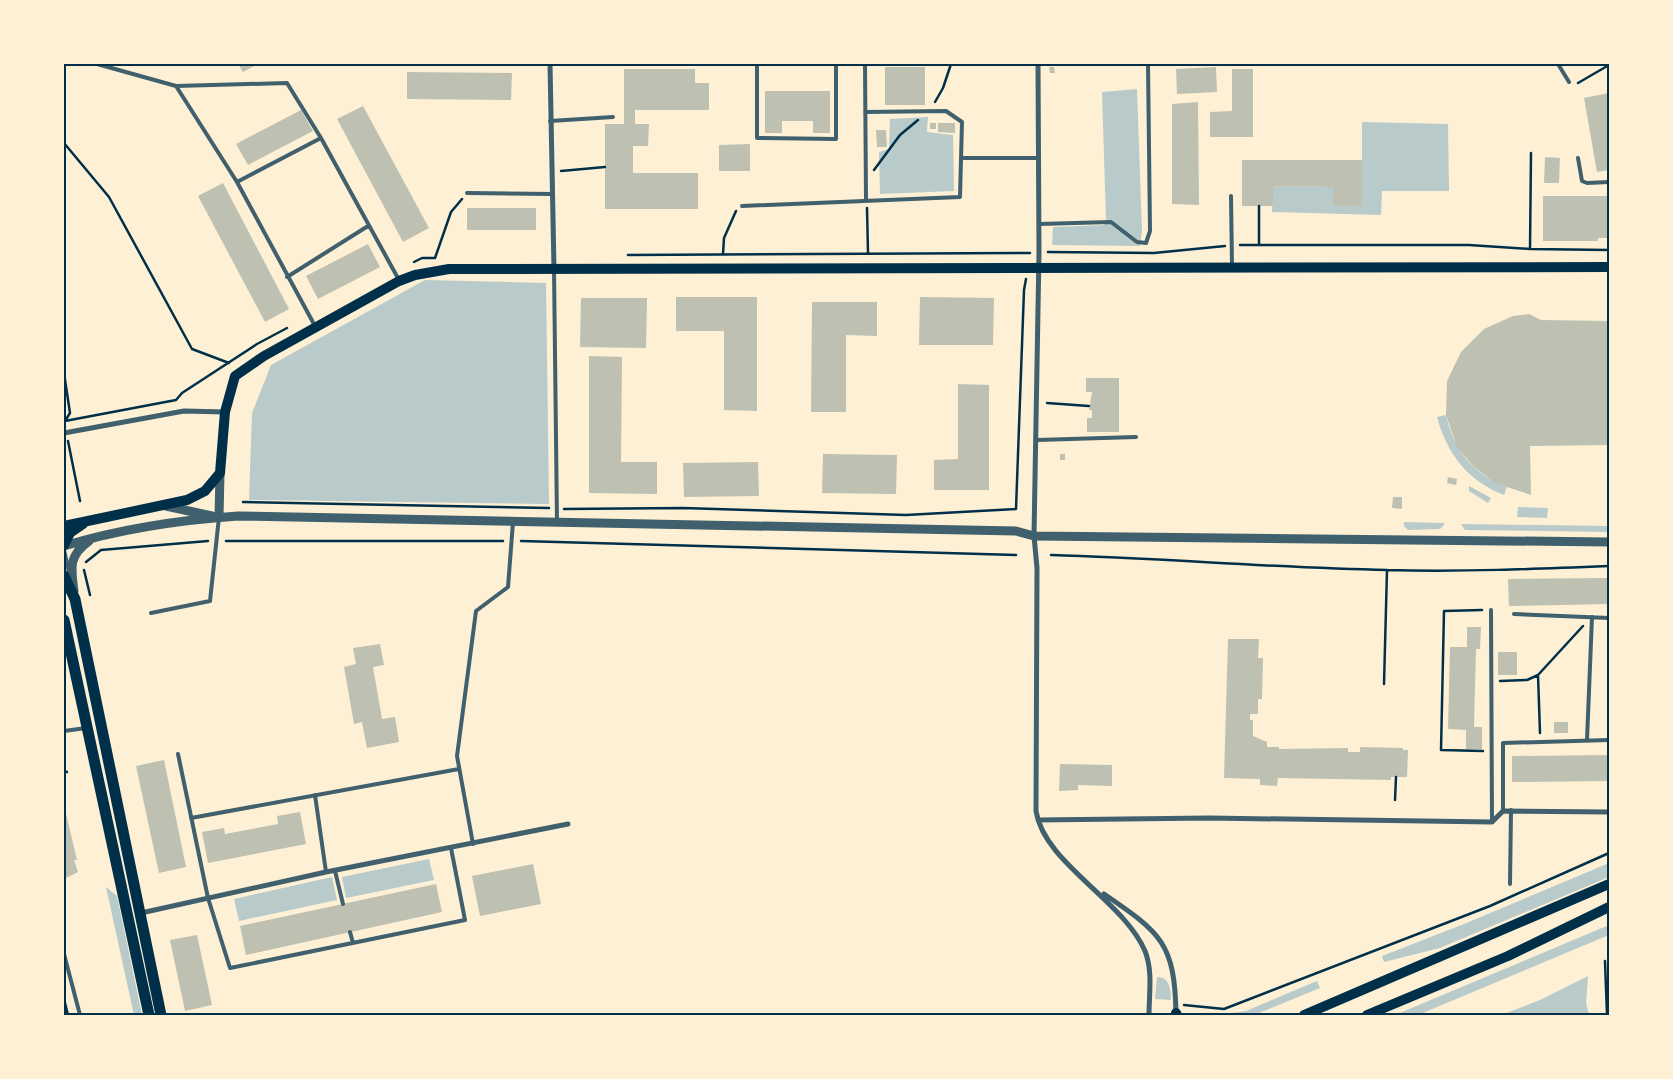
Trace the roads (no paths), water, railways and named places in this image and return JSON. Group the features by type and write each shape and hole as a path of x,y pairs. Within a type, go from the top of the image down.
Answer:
{"main road":[{"path":"64,526 166,506 187,500 205,491 220,473 225,412 235,376 264,356 399,281 415,275 449,270 554,269 1034,269 1470,265 1609,267"},
{"path":"64,545 70,533 83,524 96,519"},
{"path":"64,576 75,599 160,1015"},
{"path":"64,620 148,1015"},
{"path":"1304,1015 1609,884"},
{"path":"1367,1015 1508,956 1609,907"}],"street":[{"path":"550,64 554,269"},
{"path":"1038,64 1039,224 1034,269 1037,440 1034,536 1037,568 1038,820 1052,845 1111,905 1145,951 1150,976 1149,1015"},
{"path":"65,433 184,412 225,412"},
{"path":"219,517 220,473"},
{"path":"166,506 219,517"},
{"path":"64,545 98,536 219,517 238,516 1016,531 1034,536 1609,542"},
{"path":"75,599 71,569 72,559 78,549 98,536"},
{"path":"1038,820 1209,818 1492,822 1502,811 1511,810 1609,812"},
{"path":"140,913 335,870 568,824"},
{"path":"1091,885 1138,917 1150,928 1168,952 1174,967 1177,1014"}],"lane":[{"path":"97,64 176,86 287,83 321,138 399,281"},
{"path":"757,64 757,138 836,139 836,64"},
{"path":"865,64 866,199"},
{"path":"1039,224 1111,222 1137,242 1146,244 1150,230 1148,64"},
{"path":"1558,64 1569,82"},
{"path":"176,86 237,182 316,328"},
{"path":"742,206 866,199 960,197 962,122 946,111 865,112"},
{"path":"550,121 612,117"},
{"path":"237,182 321,138"},
{"path":"962,158 1039,158"},
{"path":"1578,158 1582,182 1609,182"},
{"path":"467,193 552,194"},
{"path":"1231,196 1232,268"},
{"path":"287,277 368,226"},
{"path":"554,269 557,523"},
{"path":"1037,440 1136,437"},
{"path":"151,613 210,601 219,517"},
{"path":"473,844 457,756 476,611 508,588 513,522"},
{"path":"64,550 75,599"},
{"path":"1491,610 1492,822"},
{"path":"1514,614 1609,618"},
{"path":"1587,740 1592,617"},
{"path":"64,731 88,728"},
{"path":"1502,811 1503,743 1609,740"},
{"path":"178,754 208,898 230,968 466,920 451,848"},
{"path":"191,818 459,768"},
{"path":"315,795 326,872"},
{"path":"1510,884 1511,810"},
{"path":"335,870 343,904"},
{"path":"350,932 353,943"},
{"path":"64,954 80,1015"}]}
